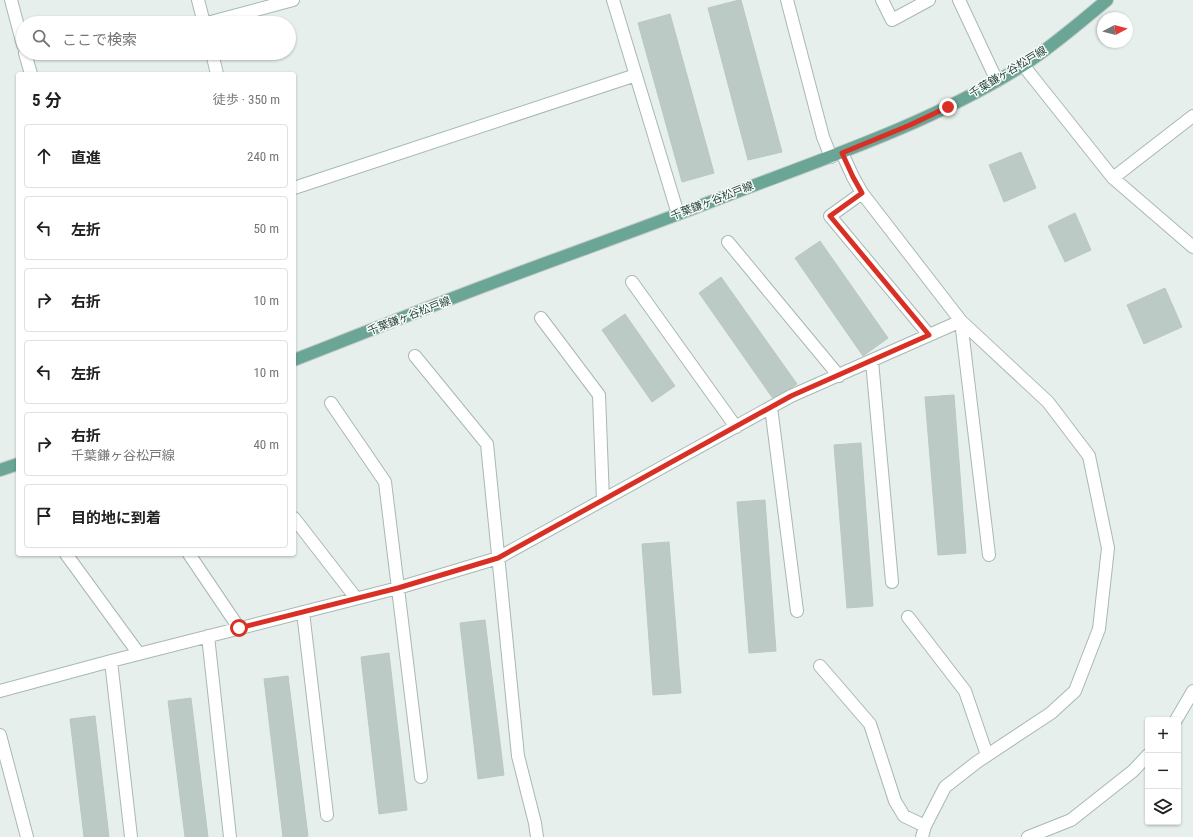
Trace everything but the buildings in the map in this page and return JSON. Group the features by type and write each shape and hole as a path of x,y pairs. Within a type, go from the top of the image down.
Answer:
{"main road":[{"name":"千葉鎌ヶ谷松戸線","path":"296,359 495,282 837,155 910,125 997,81 1023,65 1056,43 1107,0"},
{"path":"0,470 16,465"}],"street":[{"path":"11,0 16,19"},
{"path":"198,0 202,16"},
{"path":"233,16 293,0"},
{"path":"613,0 678,214"},
{"path":"787,0 823,137 853,177 862,193 961,321 1048,402 1089,456 1108,548 1099,629 1075,691 1051,713 987,755 945,787 923,832 904,816 895,801 870,724 820,666"},
{"path":"882,0 892,20 929,0"},
{"path":"959,0 997,81"},
{"path":"27,60 30,72"},
{"path":"214,60 217,72"},
{"path":"1023,65 1113,178 1193,247"},
{"path":"296,187 636,75"},
{"path":"1113,178 1193,116"},
{"path":"862,193 830,216 929,335"},
{"path":"728,242 839,376"},
{"path":"632,282 736,427"},
{"path":"541,318 599,395 603,500"},
{"path":"0,691 111,661 398,588 498,558 791,396 961,321"},
{"path":"961,321 989,555"},
{"path":"415,356 487,444 518,756 535,823 537,837"},
{"path":"872,361 892,582"},
{"path":"331,403 385,482 421,777"},
{"path":"771,407 797,611"},
{"path":"296,521 356,598"},
{"path":"67,556 139,654"},
{"path":"190,556 239,628"},
{"path":"303,612 327,815"},
{"path":"908,616 965,690 987,755"},
{"path":"208,636 230,837"},
{"path":"111,661 131,837"},
{"path":"1178,717 1193,691"},
{"path":"0,735 27,837"},
{"path":"1028,837 1071,820 1133,771 1145,758"}],"route":[{"path":"239,628 398,588 498,558 791,396 929,335 830,216 862,193 842,153 910,125 948,107"}]}
